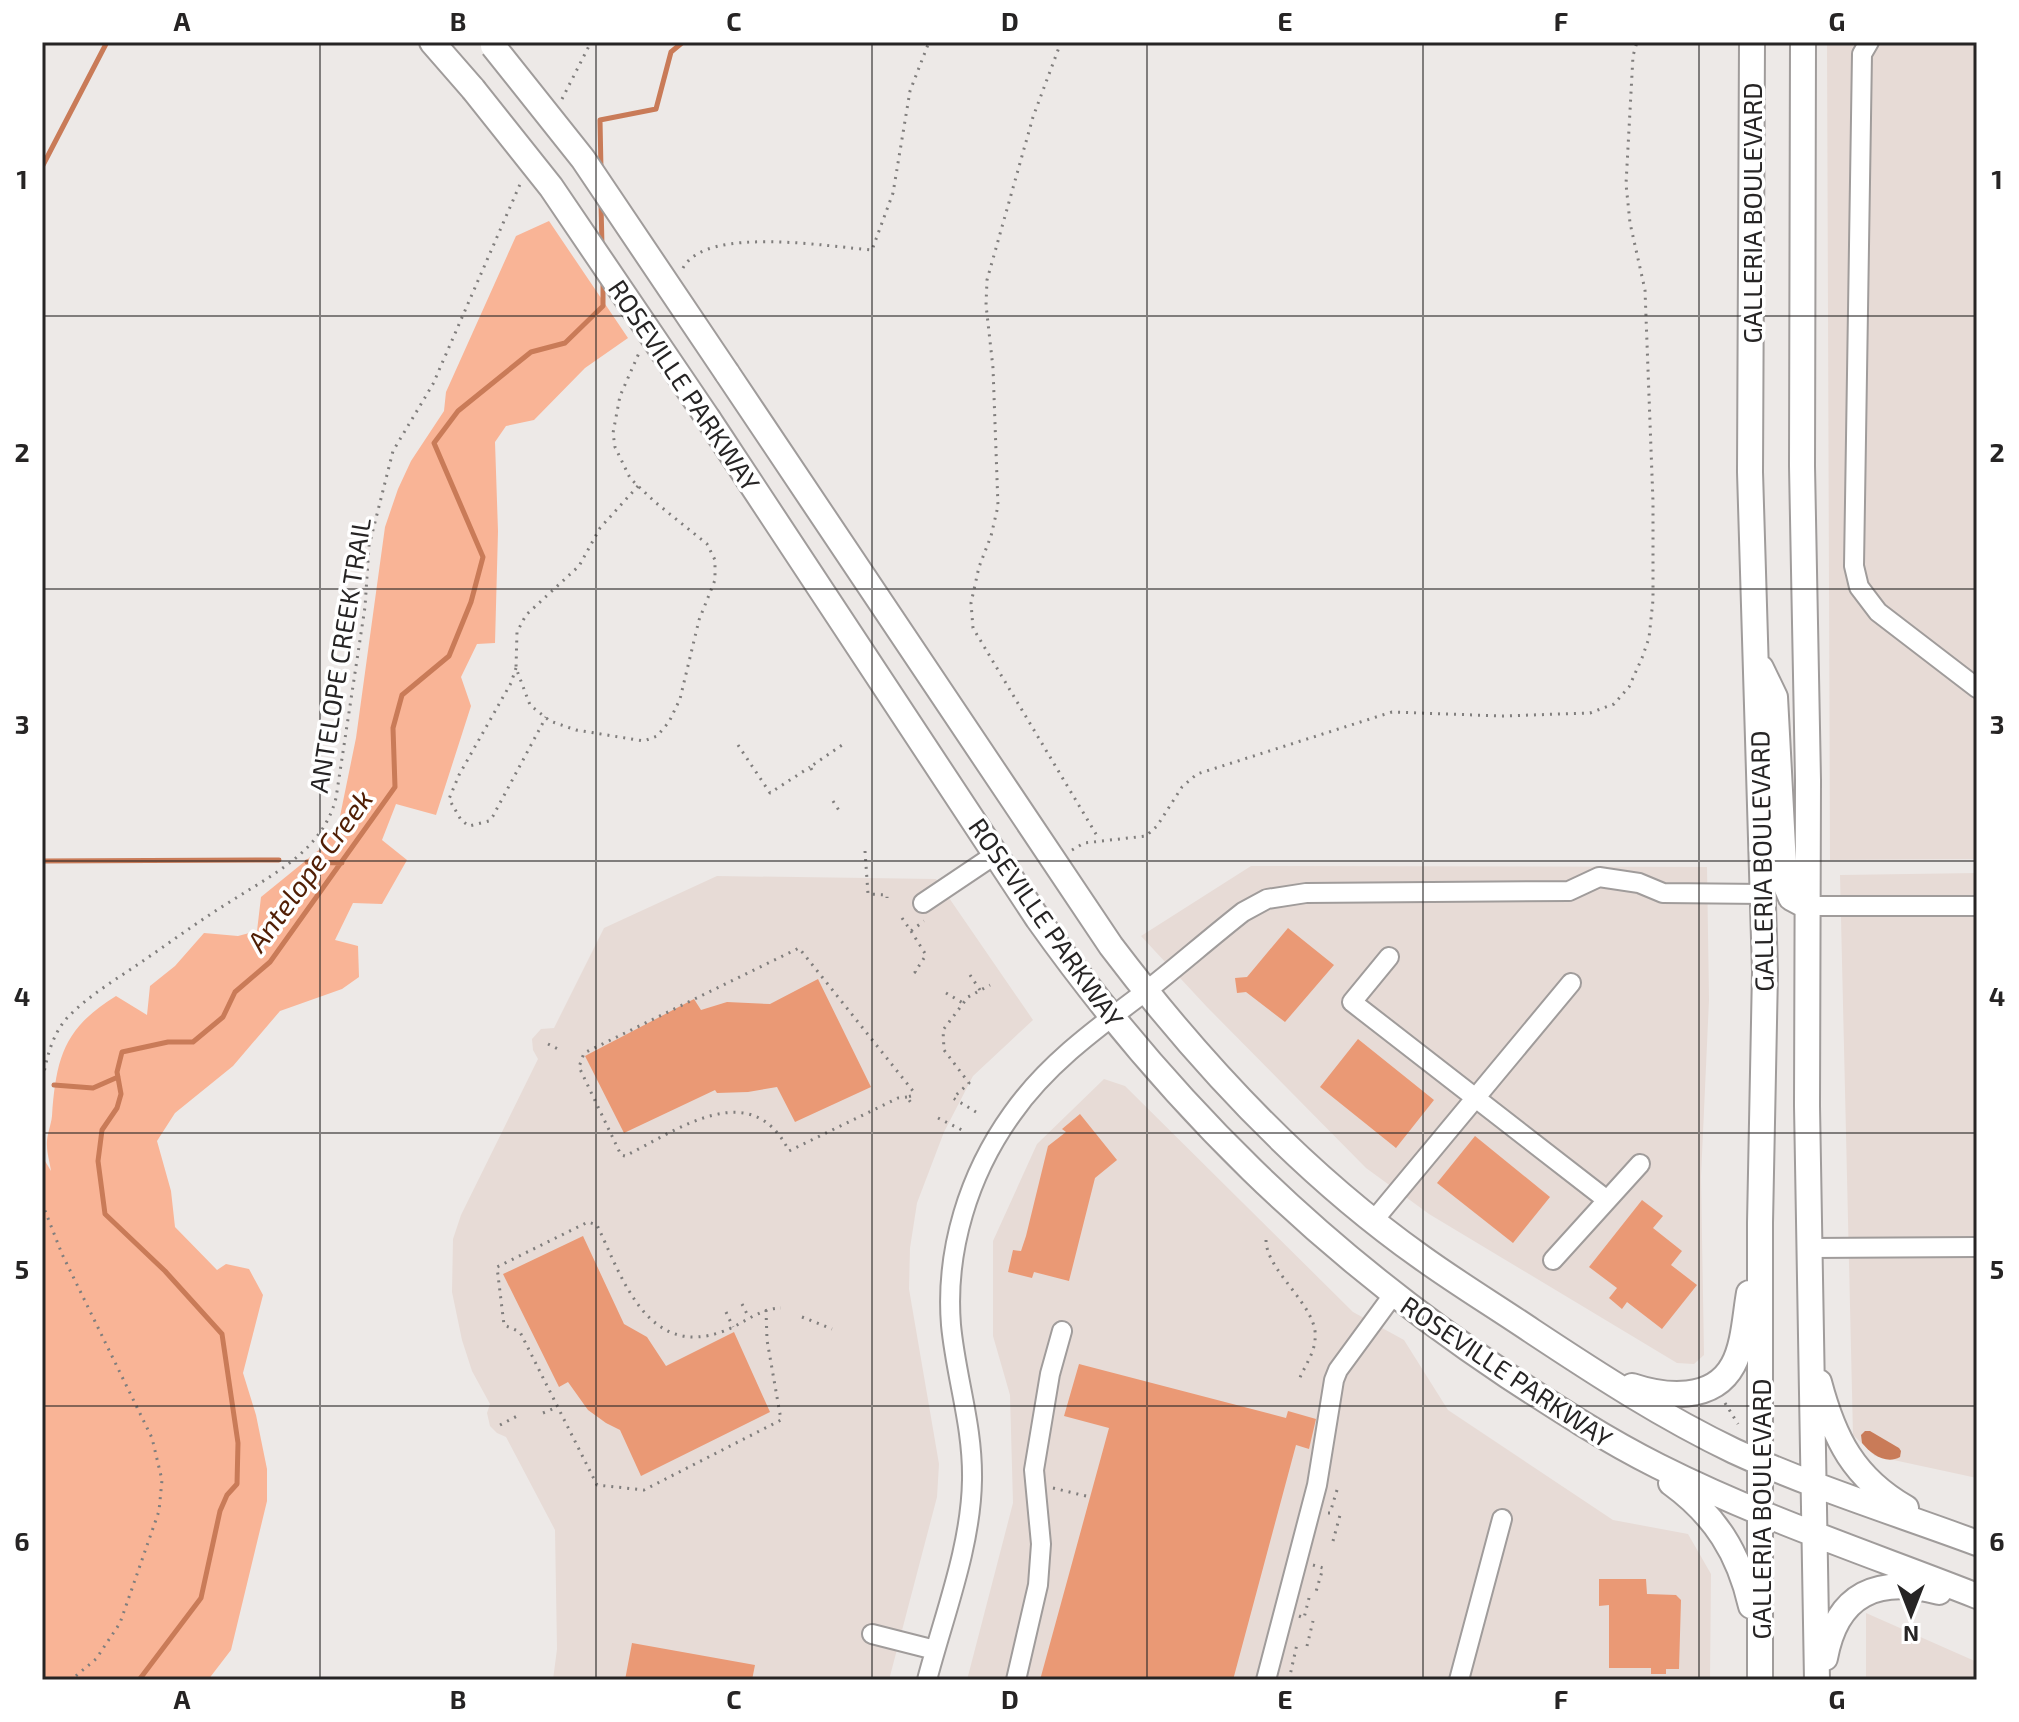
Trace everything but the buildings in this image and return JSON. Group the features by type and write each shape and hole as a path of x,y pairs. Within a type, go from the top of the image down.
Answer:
{"main road":[{"name":"ROSEVILLE PARKWAY","path":"432,42 551,187 709,420 1038,919 1111,1017 1257,1177 1393,1295 1476,1354 1614,1443 1719,1496 1977,1599"},
{"name":"GALLERIA BOULEVARD","path":"1752,42 1750,472 1764,894 1760,1674"},
{"name":"GALLERIA BOULEVARD","path":"1803,42 1802,466 1808,780 1806,906 1810,1328 1817,1680"},
{"name":"ROSEVILLE PARKWAY","path":"491,44 583,159 1111,946 1145,991 1280,1139 1421,1258 1574,1359 1666,1414 1760,1462 1813,1484 1977,1542"},
{"path":"1756,658 1775,697 1785,884 1791,898 1806,906"},
{"path":"1574,1359 1632,1386 1668,1394 1695,1393 1720,1380 1732,1367 1737,1353 1760,1223"},
{"path":"1810,1328 1825,1402 1838,1438 1854,1466 1891,1499 1977,1542"},
{"path":"1614,1443 1679,1488 1707,1512 1727,1538 1749,1598 1760,1674"},
{"path":"1823,1680 1827,1644 1835,1622 1861,1595 1879,1588 1903,1586 1977,1599"}],"street":[{"path":"1869,42 1862,54 1854,566 1859,587 1878,612 1977,688"},
{"path":"924,912 996,854"},
{"path":"927,1680 965,1538 972,1482 969,1419 951,1324 954,1262 961,1221 973,1182 1012,1113 1074,1046 1243,912 1267,899 1306,893 1569,891 1599,877 1639,883 1663,893 1764,894"},
{"path":"1806,906 1977,906"},
{"path":"1389,957 1352,1002 1607,1200"},
{"path":"1374,1220 1571,983"},
{"path":"1553,1260 1640,1164"},
{"path":"1811,1248 1977,1247"},
{"path":"1266,1680 1317,1485 1334,1380 1338,1370 1393,1295"},
{"path":"1016,1680 1038,1585 1041,1544 1034,1470 1050,1374 1062,1331"},
{"path":"1459,1680 1502,1519"},
{"path":"872,1634 935,1650"}],"path":[{"path":"556,112 591,42"},
{"path":"679,276 687,262 722,244 748,241 872,250 893,193 910,91 929,42"},
{"path":"1061,42 1033,117 987,280 998,506 971,603 973,628 1100,840"},
{"path":"1054,862 1084,843 1146,836 1157,826 1182,787 1197,774 1392,712 1502,716 1590,713 1614,704 1629,687 1649,638 1653,586 1649,340 1645,290 1630,223 1626,184 1632,68 1637,42"},
{"name":"ANTELOPE CREEK TRAIL","path":"42,1086 44,1066 52,1045 66,1020 82,1005 221,907 280,870 299,856 326,827 336,798 365,607 369,546 393,451 433,384 522,180"},
{"path":"516,668 530,705 546,717 576,730 644,741 657,736 669,722 680,699 699,620 715,580 715,560 707,544 630,478 615,447 613,433 620,396 642,347"},
{"path":"546,717 489,821 469,826 461,820 449,799 459,775 511,683 516,668 517,632 526,615 579,566 600,528 638,486"},
{"path":"738,745 770,793 845,743"},
{"path":"833,801 840,812"},
{"path":"865,851 868,894 887,895 887,898"},
{"path":"911,931 924,912"},
{"path":"902,918 926,955 915,972 918,974"},
{"path":"799,948 913,1091 907,1097 898,1098 789,1151 783,1138 768,1122 751,1114 724,1112 707,1116 625,1156 621,1155 579,1067 584,1053 799,948"},
{"path":"970,975 980,990"},
{"path":"976,1112 953,1098 969,1083 944,1050 943,1030 963,1003 990,985"},
{"path":"946,993 963,1003"},
{"path":"548,1044 562,1051"},
{"path":"907,1097 913,1106"},
{"path":"938,1118 964,1131"},
{"path":"42,1203 62,1254 152,1438 162,1480 159,1511 120,1623 96,1659 71,1680"},
{"path":"766,1310 781,1420 644,1490 597,1485 520,1332 504,1325 497,1267 588,1222 597,1225 635,1302 654,1324 670,1332 692,1336 714,1334 766,1310 781,1308"},
{"path":"1266,1240 1267,1249 1310,1314 1314,1327 1313,1349 1299,1380"},
{"path":"742,1304 749,1319"},
{"path":"726,1312 733,1327"},
{"path":"802,1317 832,1329"},
{"path":"1719,1392 1738,1424"},
{"path":"543,1413 557,1407"},
{"path":"500,1425 521,1414"},
{"path":"1044,1485 1090,1497"},
{"path":"1333,1541 1340,1515"},
{"path":"1307,1646 1313,1621"},
{"path":"1289,1680 1297,1644"}],"shaded area":[{"path":"1827,42 1977,42 1977,859 1830,860"},
{"path":"549,221 628,338 585,368 534,420 506,426 495,442 498,531 495,643 477,644 461,677 471,706 436,815 396,804 382,840 407,860 382,904 353,903 335,940 358,946 359,977 342,989 280,1011 233,1066 175,1113 157,1141 171,1191 175,1227 217,1270 226,1264 249,1269 263,1295 243,1373 256,1415 267,1469 267,1501 231,1650 208,1680 42,1680 42,1156 51,1171 47,1142 60,1061 66,1046 85,1020 116,996 147,1015 150,986 175,966 204,933 238,936 257,931 261,897 320,849 338,826 356,738 385,527 398,489 411,461 444,411 446,392 516,236"},
{"path":"1251,866 1707,867 1709,1000 1701,1177 1704,1355 1694,1364 1677,1363 1429,1214 1366,1168 1141,936"},
{"path":"1977,873 1977,1478 1875,1456 1853,1435 1840,875"},
{"path":"717,876 936,879 1033,1020 973,1076 944,1132 917,1203 910,1248 909,1289 939,1464 937,1497 889,1680 553,1680 557,1649 555,1530 506,1437 490,1426 487,1413 490,1404 472,1371 462,1340 452,1292 453,1239 461,1215 538,1059 532,1039 541,1029 554,1028 604,928"},
{"path":"1104,1079 1125,1086 1353,1312 1404,1340 1448,1410 1613,1520 1688,1534 1711,1574 1710,1680 967,1680 1013,1503 1010,1395 993,1336 993,1241 1037,1144"},
{"path":"1865,1431 1899,1448 1900,1457 1889,1460 1874,1454 1862,1443 1861,1435"},
{"path":"1866,1613 1977,1662 1977,1680 1866,1680"}],"waterway":[{"path":"42,167 107,42"},
{"name":"Antelope Creek","path":"601,170 600,120 656,109 671,52 683,42"},
{"name":"Antelope Creek","path":"601,204 602,246"},
{"name":"Antelope Creek","path":"139,1680 201,1598 220,1511 227,1495 237,1484 238,1443 222,1334 165,1271 105,1214 98,1161 102,1130 117,1108 121,1094 117,1072 122,1052 168,1042 193,1042 223,1017 235,992 270,962 395,787 393,728 402,695 449,656 471,602 483,557 434,443 458,411 531,352 565,343 603,306 603,280"},
{"path":"42,861 279,860"},
{"path":"307,862 342,863"},
{"path":"54,1085 93,1088 118,1077"}]}
